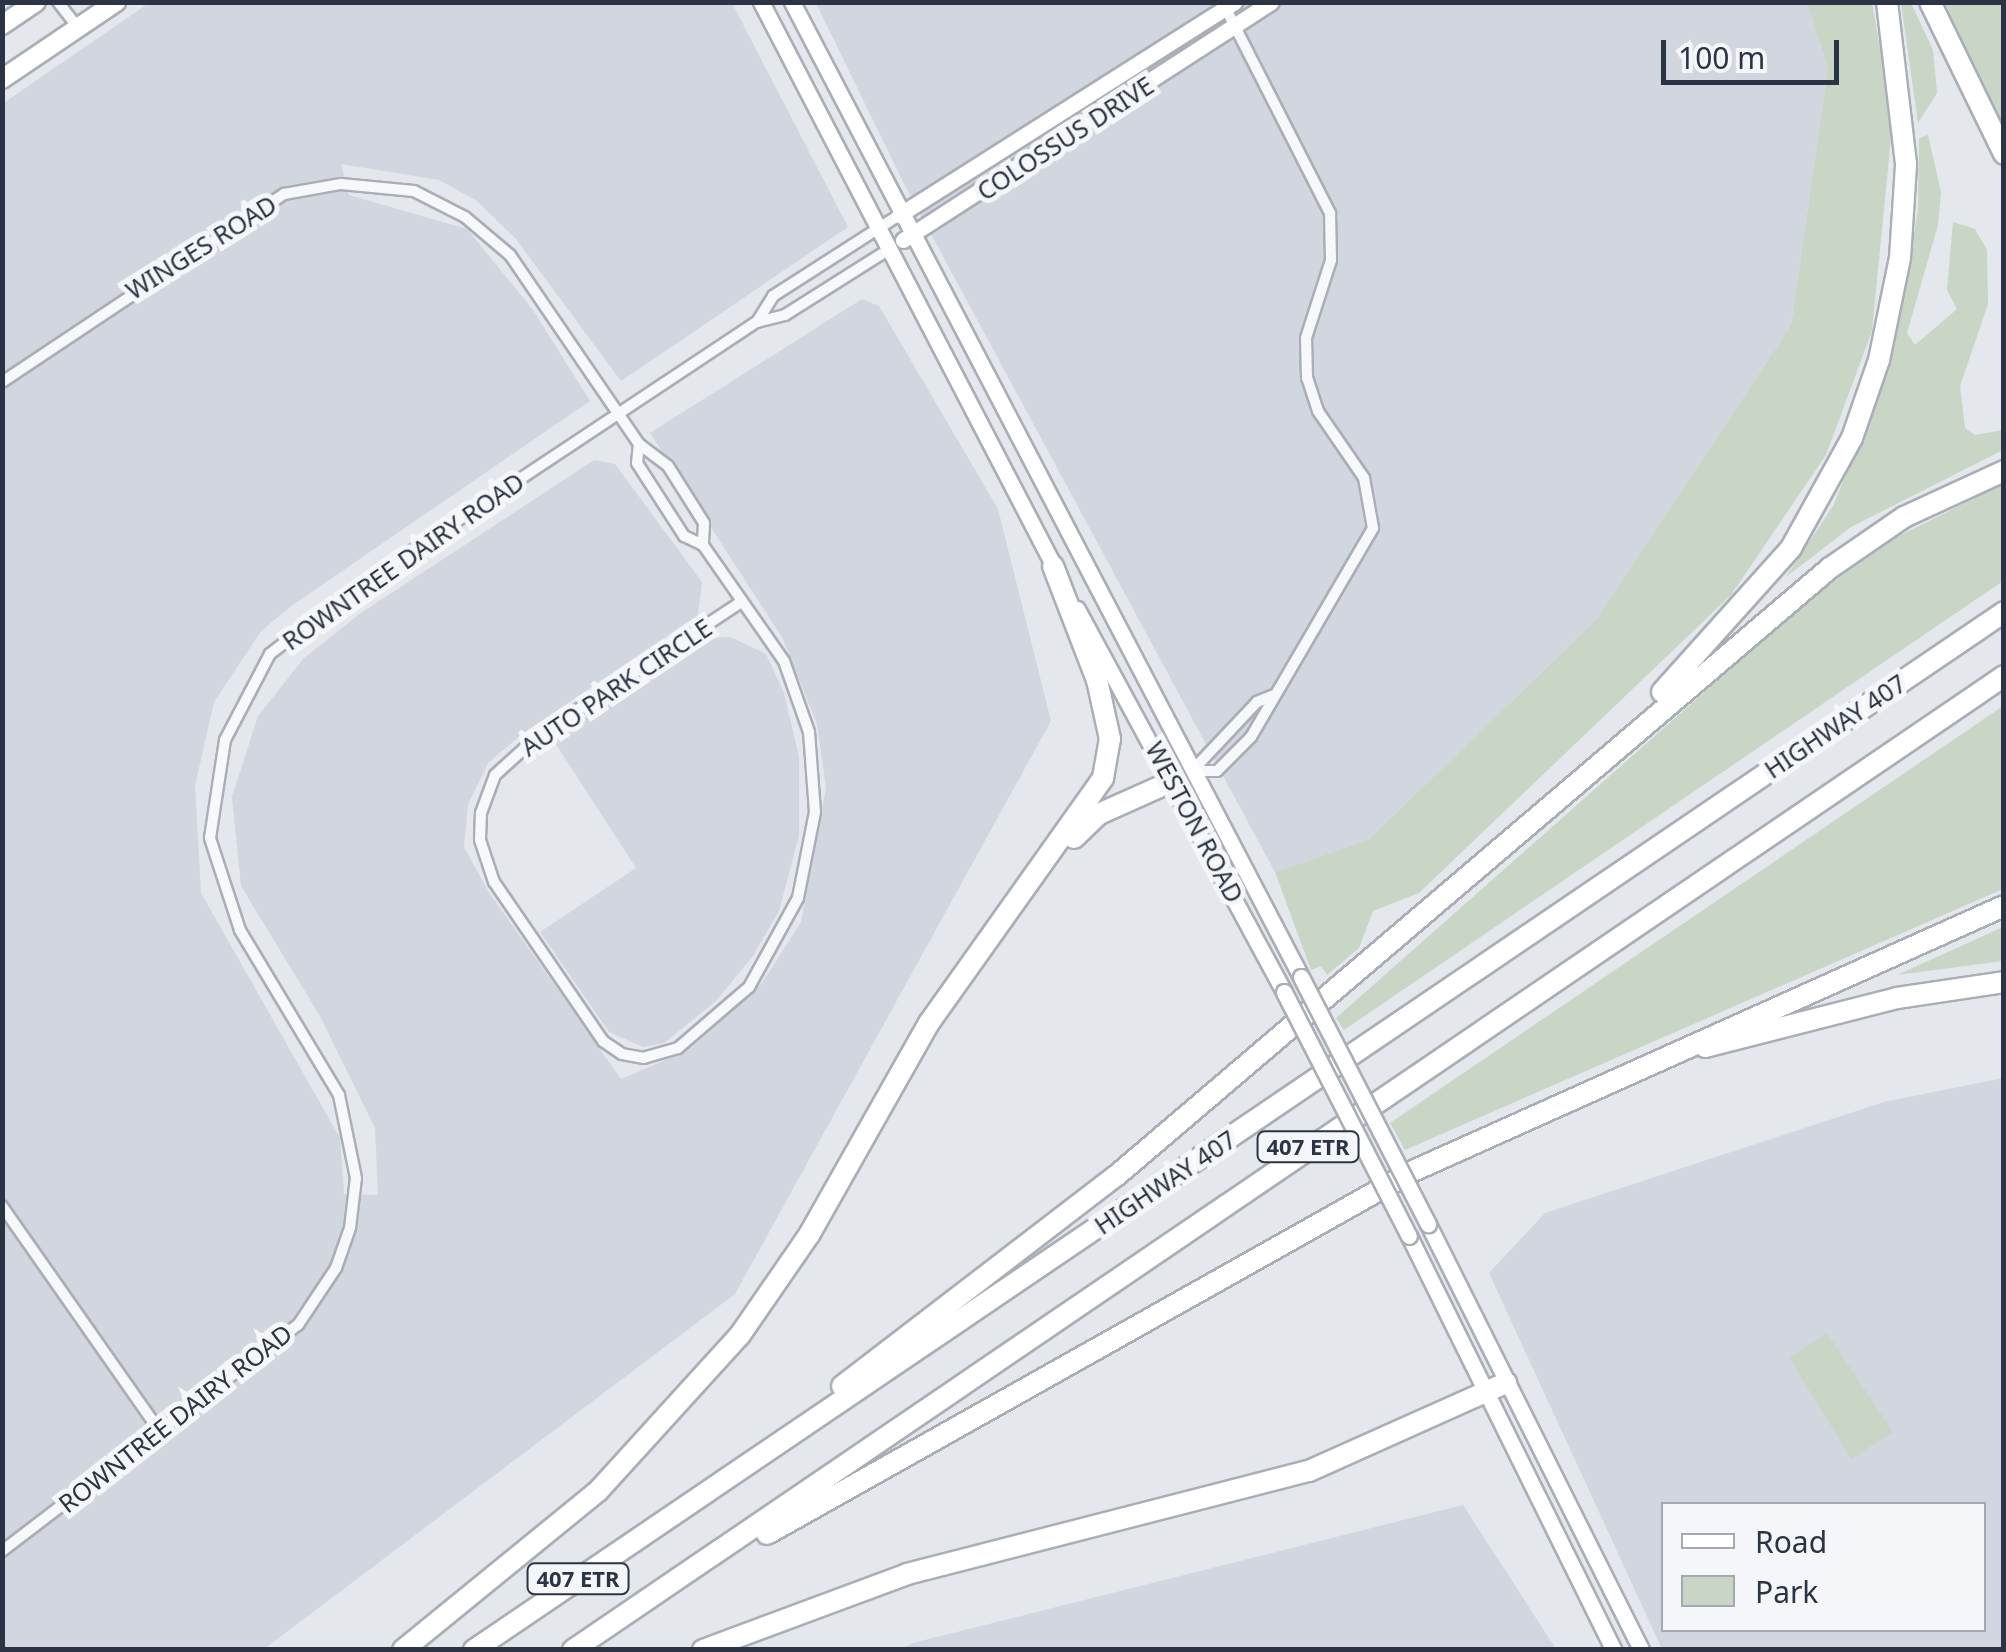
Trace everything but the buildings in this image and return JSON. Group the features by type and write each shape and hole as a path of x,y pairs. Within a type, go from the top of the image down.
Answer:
{"highway":[{"path":"1550,806 1768,579 1852,438 1887,330 1904,216 1904,122 1887,2"},
{"path":"1930,2 2004,154"},
{"path":"682,1508 1116,1176 1854,550 2004,470"},
{"path":"403,1650 598,1491 732,1346 809,1235 929,1023 1103,778 1110,740 1098,680 1054,566"},
{"name":"HIGHWAY 407","path":"474,1650 2004,612"},
{"name":"HIGHWAY 407","path":"573,1650 2004,676"},
{"path":"1024,890 1099,814 1183,776"},
{"path":"614,1622 1276,1244 1585,1088 2004,906"},
{"path":"1585,1088 1802,1020 2004,982"},
{"path":"703,1650 907,1574 1310,1471 1506,1383"}],"main road":[{"path":"2,25 36,2"},
{"path":"2,79 116,2"},
{"name":"WESTON ROAD","path":"761,2 1054,566 1302,978 1641,1650"},
{"name":"WESTON ROAD","path":"792,2 1183,776 1284,992 1614,1650"},
{"name":"COLOSSUS DRIVE","path":"890,248 1238,27 1271,2"},
{"name":"COLOSSUS DRIVE","path":"899,215 1108,88 1227,4"},
{"path":"1108,88 1120,102"}],"street":[{"path":"58,2 78,28"},
{"path":"67,2 78,28"},
{"name":"COLOSSUS DRIVE","path":"1227,4 1238,27"},
{"path":"1183,776 1257,702 1274,695 1366,548 1373,503 1318,411 1307,378 1306,338 1331,260 1330,213 1238,27"},
{"name":"WINGES ROAD","path":"2,382 265,204 317,186 371,184 433,198 496,239 620,414"},
{"name":"ROWNTREE DAIRY ROAD","path":"757,322 773,296 899,215"},
{"name":"ROWNTREE DAIRY ROAD","path":"2,1550 298,1325 336,1268 353,1212 352,1142 340,1096 240,930 217,872 214,781 241,700 270,654 305,622 757,322 785,315 890,248"},
{"name":"AUTO PARK CIRCLE","path":"620,414 639,444 668,466 704,523 704,545"},
{"name":"AUTO PARK CIRCLE","path":"639,444 637,463 678,526 704,545 740,603 784,661 809,732 811,854 781,940 731,1009 661,1055 622,1054 603,1041 494,882 480,840 481,813 496,775 538,736 740,603"},
{"path":"2,1206 158,1429"}],"shaded area":[{"path":"149,3 732,3 848,227 621,381 516,239 477,201 439,180 341,164 349,195 467,229 533,310 590,401 294,604 261,631 214,702 195,786 201,893 340,1138 344,1194 378,1195 375,1128 320,1016 241,886 232,797 258,716 304,658 361,613 594,460 615,464 702,582 698,615 521,735 488,763 468,804 464,847 488,891 621,1079 689,1050 762,983 801,922 826,788 817,724 783,639 650,433 862,299 879,306 998,509 1051,721 735,1294 264,1649 3,1649 2,104"},
{"path":"816,3 1807,3 1828,68 1791,325 1597,619 1368,840 1275,872 904,184"},
{"path":"730,637 766,654 784,693 799,757 799,836 779,911 753,956 715,1002 664,1043 643,1047 609,1032 540,932 636,868 552,738 709,638"},
{"path":"2003,1078 2003,1649 1662,1649 1489,1273 1545,1213 1884,1102"},
{"path":"1463,1505 1556,1649 901,1649 913,1643"}],"green space":[{"path":"1807,3 1872,3 1893,118 1872,331 1826,455 1731,595 1419,893 1373,911 1359,948 1327,975 1321,966 1311,970 1275,872 1368,840 1597,619 1791,325 1828,68"},
{"path":"1901,3 1911,3 1933,50 1937,93 1918,123"},
{"path":"1945,3 2003,3 2003,123 1980,86"},
{"path":"1928,135 1941,192 1938,225 1907,333 1915,345 1957,309 1947,290 1953,222 1975,229 1987,250 1988,304 1960,386 1965,428 1975,435 2003,430 2003,450 1851,527 1786,577 1833,506 1889,370 1918,210 1919,138"},
{"path":"2003,484 2003,581 1344,1030 1336,1018 1812,597 1893,539"},
{"path":"2003,706 2003,889 1405,1150 1390,1123"},
{"path":"2003,927 2003,961 1897,975 1948,952"},
{"path":"1827,1333 1893,1432 1851,1459 1789,1357"}]}
